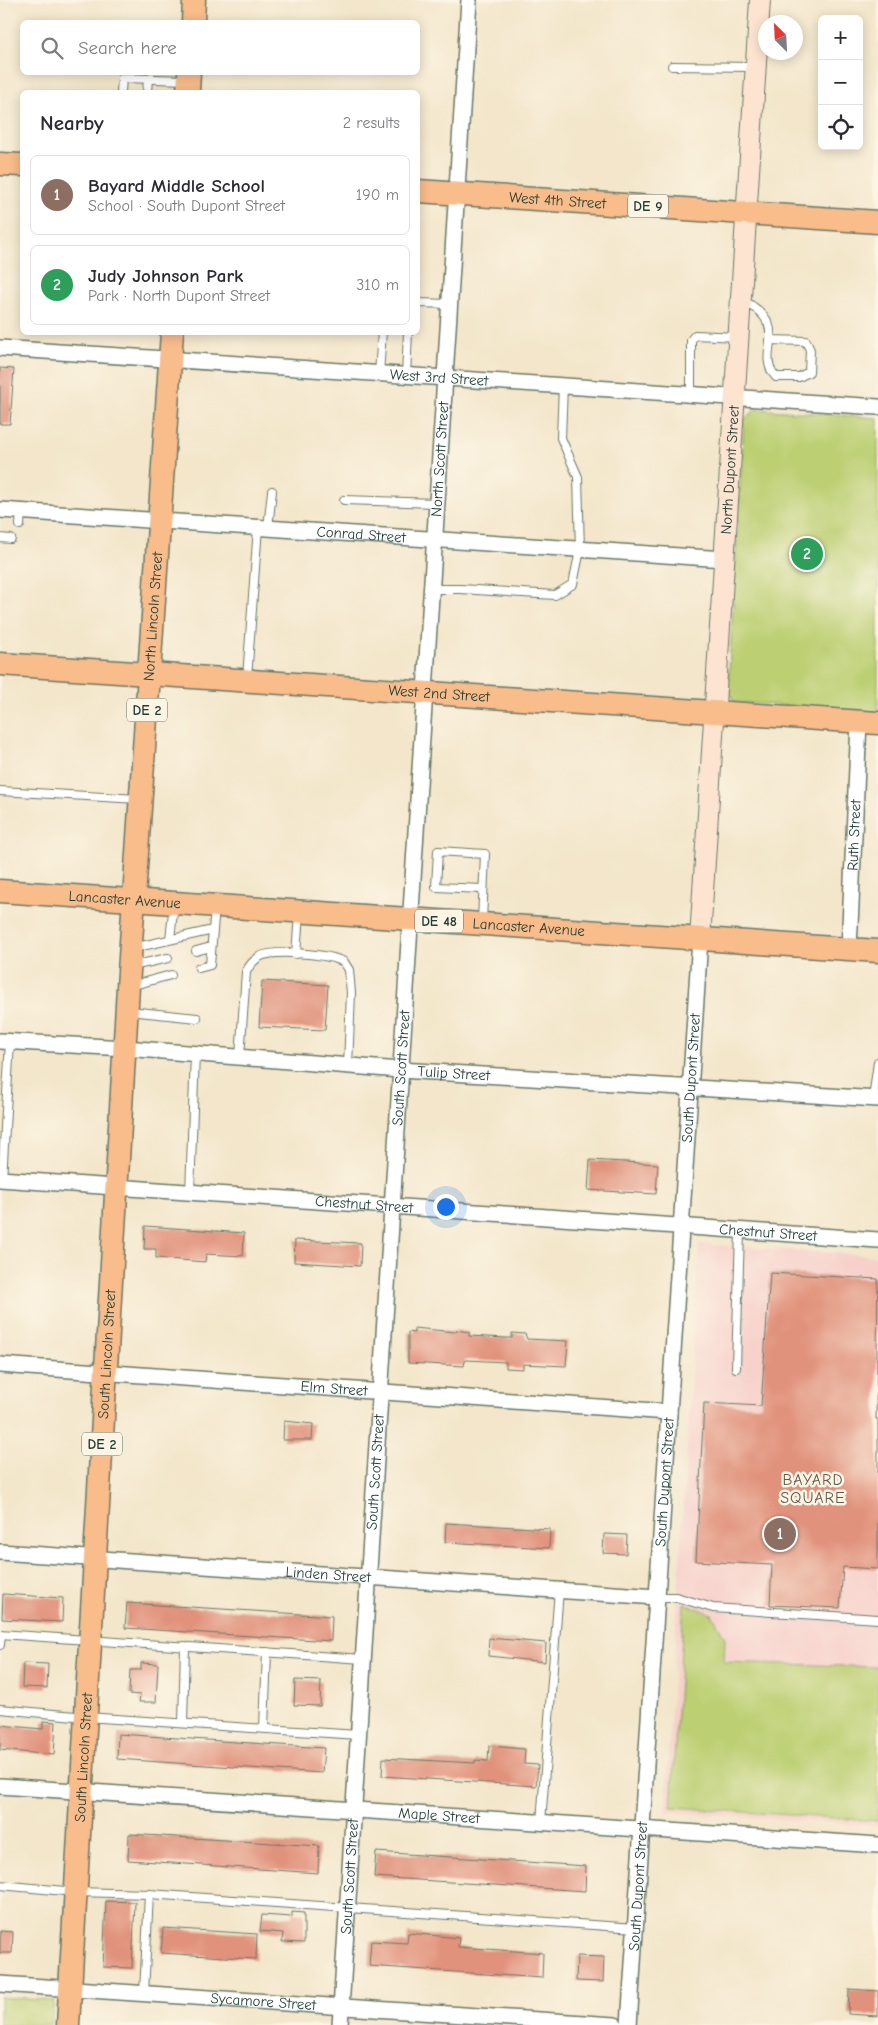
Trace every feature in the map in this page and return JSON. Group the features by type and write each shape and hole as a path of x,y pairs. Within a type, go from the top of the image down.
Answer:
{"main road":[{"path":"193,20 194,0"},
{"path":"0,164 20,165"},
{"name":"West 4th Street","path":"420,191 878,222"},
{"name":"North Lincoln Street","path":"134,900 172,335"},
{"name":"West 2nd Street","path":"0,664 868,722"},
{"name":"Lancaster Avenue","path":"0,891 878,951"},
{"name":"South Lincoln Street","path":"70,1988 134,900"},
{"name":"DE 2","path":"70,1988 70,2021"}],"street":[{"name":"North Scott Street","path":"409,919 469,0"},
{"name":"North Dupont Street","path":"700,939 760,0"},
{"name":"West 3rd Street","path":"0,348 878,407"},
{"name":"Conrad Street","path":"0,510 20,518 159,520 724,559"},
{"name":"Ruth Street","path":"849,949 868,722"},
{"name":"South Scott Street","path":"340,2025 409,919"},
{"name":"South Dupont Street","path":"629,2025 700,939"},
{"name":"Tulip Street","path":"5,1041 195,1053 400,1070 876,1099"},
{"name":"Chestnut Street","path":"1,1180 878,1240"},
{"name":"Elm Street","path":"0,1365 669,1412"},
{"name":"Linden Street","path":"0,1552 657,1597"},
{"name":"Maple Street","path":"0,1786 878,1845"},
{"name":"Sycamore Street","path":"0,1984 615,2025"}],"lane":[{"path":"672,66 756,67"},
{"path":"121,90 122,78 189,82"},
{"path":"147,90 148,79"},
{"path":"741,299 758,308 766,316 770,326 770,340 770,368 776,377 799,377 809,372 810,350 806,341 770,340"},
{"path":"420,303 449,304"},
{"path":"379,374 382,335"},
{"path":"406,376 408,335"},
{"path":"690,395 692,340 695,335 738,337"},
{"path":"431,589 555,594 573,584 580,550 578,477 561,438 563,386"},
{"path":"246,680 263,528 272,492"},
{"path":"344,500 436,503"},
{"path":"0,538 11,539"},
{"path":"0,791 141,799"},
{"path":"482,924 485,854 438,851 436,886 483,889"},
{"path":"170,939 174,903"},
{"path":"199,968 210,965 215,906"},
{"path":"296,954 299,911"},
{"path":"130,967 170,939 213,930"},
{"path":"196,951 211,948"},
{"path":"240,1057 246,972 251,963 260,956 271,953 334,957 344,962 348,970 351,993 348,1066"},
{"path":"130,967 168,958"},
{"path":"130,967 171,975"},
{"path":"127,1011 197,1018"},
{"path":"1,1180 5,1041"},
{"path":"190,1192 195,1053"},
{"path":"876,1099 878,1062"},
{"path":"736,1368 740,1231"},
{"path":"541,1822 558,1590"},
{"path":"657,1597 676,1597 713,1608 878,1619"},
{"path":"0,1645 0,1634 363,1659"},
{"path":"183,1723 185,1646"},
{"path":"264,1728 267,1652"},
{"path":"0,1709 86,1717 358,1735"},
{"path":"0,1885 76,1892 149,1894 636,1928"},
{"path":"144,1993 149,1894"}],"shaded area":[{"path":"699,1244 878,1256 878,1826 665,1812"}],"green space":[{"path":"757,409 878,418 878,712 734,702 728,689 744,419"},
{"path":"684,1603 712,1614 725,1638 724,1662 878,1667 878,1821 671,1807"},
{"path":"0,1997 54,2001 51,2025 0,2025"}],"building":[{"path":"0,368 14,369 10,424 0,424"},
{"path":"262,981 328,985 325,1030 259,1027"},
{"path":"590,1160 658,1164 656,1194 588,1190"},
{"path":"145,1226 244,1233 243,1256 206,1254 205,1262 156,1258 156,1249 144,1249"},
{"path":"295,1240 361,1243 360,1266 294,1262"},
{"path":"770,1273 878,1279 876,1419 878,1419 878,1569 843,1567 840,1608 770,1605 772,1565 696,1561 704,1403 761,1406"},
{"path":"414,1328 455,1332 456,1330 469,1332 469,1336 506,1338 512,1338 512,1333 525,1334 527,1339 568,1341 566,1366 523,1364 523,1369 506,1368 506,1362 467,1360 464,1366 408,1363 408,1332 414,1333"},
{"path":"284,1421 313,1424 312,1440 283,1440"},
{"path":"446,1523 550,1529 549,1548 445,1542"},
{"path":"604,1534 627,1535 626,1554 603,1553"},
{"path":"3,1594 63,1598 62,1622 2,1619"},
{"path":"127,1603 332,1616 331,1641 125,1628"},
{"path":"489,1638 546,1643 545,1662 488,1656"},
{"path":"23,1663 48,1664 47,1688 22,1687"},
{"path":"141,1663 158,1664 156,1702 139,1702 140,1695 129,1694 130,1670 141,1670"},
{"path":"295,1680 321,1681 320,1706 294,1705"},
{"path":"43,1721 56,1722 54,1755 0,1750 0,1725 43,1729"},
{"path":"118,1734 324,1748 322,1773 117,1759"},
{"path":"489,1746 525,1749 524,1764 538,1765 536,1786 382,1776 383,1758 475,1763 475,1760 488,1761"},
{"path":"129,1834 319,1846 318,1873 128,1860"},
{"path":"376,1852 586,1866 585,1891 374,1877"},
{"path":"106,1901 135,1902 132,1968 103,1967"},
{"path":"292,1912 304,1913 304,1943 282,1942 283,1933 260,1931 262,1915 292,1917"},
{"path":"163,1928 257,1934 256,1959 161,1953"},
{"path":"0,1931 13,1932 12,1953 0,1953"},
{"path":"408,1933 459,1938 458,1947 543,1953 542,1978 369,1966 371,1941 407,1943"},
{"path":"577,1956 604,1957 603,1982 576,1981"},
{"path":"849,1989 878,1991 878,2016 848,2014"}],"place":[{"name":"Judy Johnson Park","path":"807,554"},
{"name":"Bayard Middle School","path":"780,1534"}],"district":[{"name":"BAYARD SQUARE","path":"813,1488"}]}
